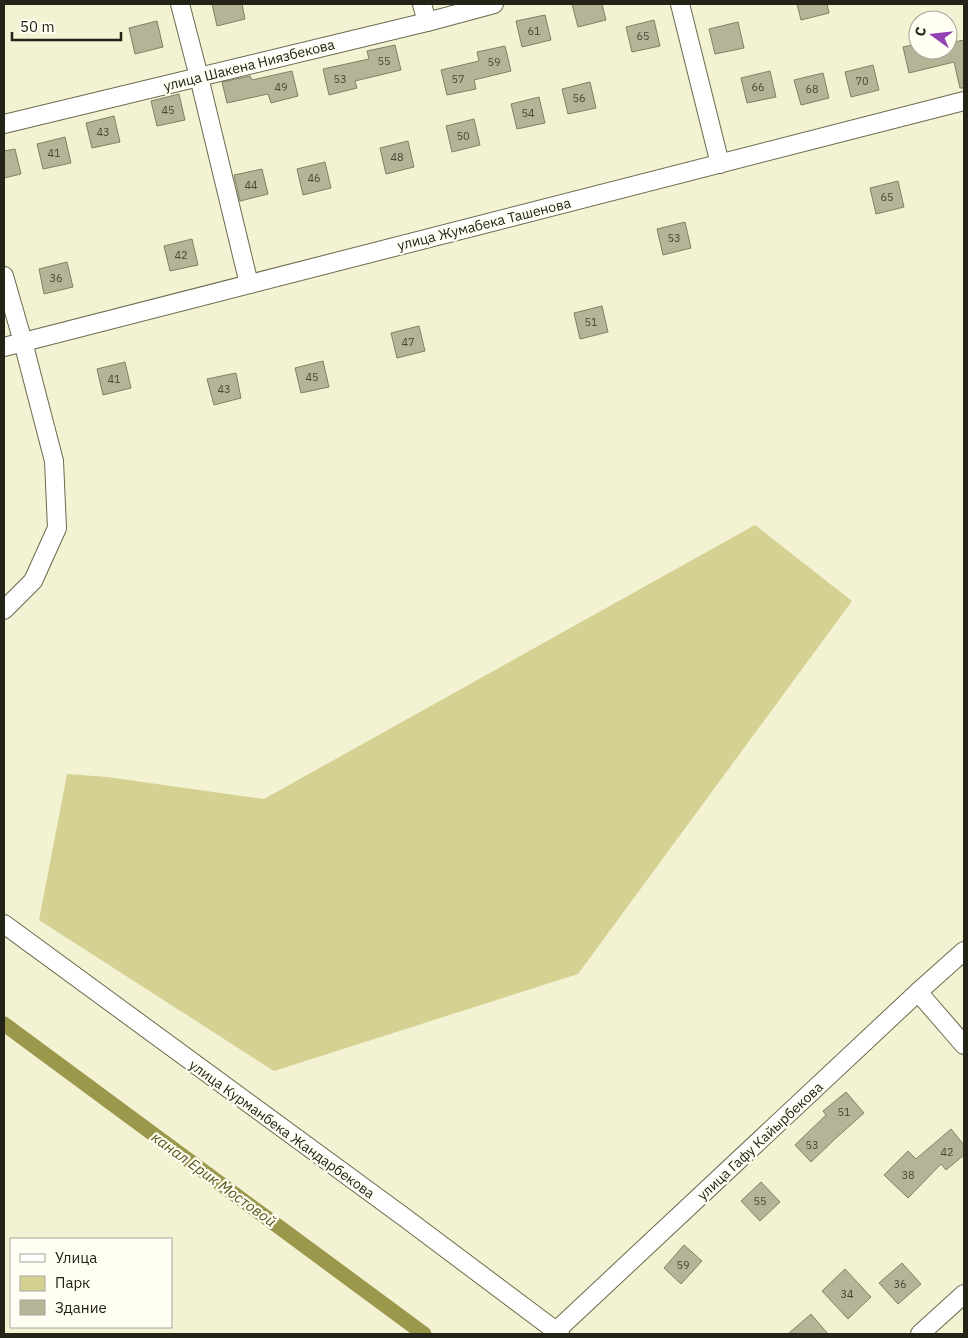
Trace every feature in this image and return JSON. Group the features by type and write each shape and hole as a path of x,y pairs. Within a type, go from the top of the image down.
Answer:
{"street":[{"path":"180,4 200,77 249,284"},
{"path":"422,4 427,22"},
{"name":"улица Шакена Ниязбекова","path":"4,124 427,22 494,4"},
{"path":"680,4 720,164"},
{"name":"улица Жумабека Ташенова","path":"4,347 964,101"},
{"path":"4,276 54,461 57,528 33,580 4,610"},
{"name":"улица Курманбека Жандарбекова","path":"4,924 404,1217 558,1333"},
{"name":"улица Гафу Кайырбекова","path":"558,1333 918,992 964,951"},
{"path":"918,992 964,1045"},
{"path":"920,1334 964,1294"}],"green space":[{"path":"755,525 852,601 578,974 274,1071 39,920 67,774 107,777 264,799"}],"building":[{"path":"212,4 242,4 245,19 217,26"},
{"path":"572,4 602,4 606,20 578,27"},
{"path":"797,4 827,4 829,13 801,20"},
{"path":"545,15 551,40 522,47 516,21"},
{"path":"654,20 660,46 632,52 626,27"},
{"path":"157,21 163,47 135,54 129,28"},
{"path":"738,22 744,48 715,54 709,29"},
{"path":"964,40 964,88 960,88 954,62 909,73 903,47 908,46 908,60 958,60 958,41"},
{"path":"395,45 401,70 355,81 357,88 329,95 323,69 369,59 367,51"},
{"path":"505,46 511,71 474,80 476,89 447,95 441,70 479,61 477,52"},
{"path":"873,65 879,90 851,97 845,72"},
{"path":"292,71 298,96 271,103 268,94 227,103 222,82 250,76 252,80"},
{"path":"770,71 776,97 747,103 741,78"},
{"path":"823,73 829,98 801,105 794,80"},
{"path":"590,82 596,108 568,114 562,89"},
{"path":"179,94 185,120 157,126 151,101"},
{"path":"539,97 545,123 517,129 511,104"},
{"path":"114,116 120,142 92,148 86,123"},
{"path":"474,119 480,145 452,152 446,126"},
{"path":"65,137 71,163 43,169 37,144"},
{"path":"408,141 414,167 386,174 380,148"},
{"path":"15,149 21,174 4,178 4,151"},
{"path":"325,162 331,188 303,195 297,169"},
{"path":"262,169 268,194 240,201 234,175"},
{"path":"898,181 904,207 876,214 870,188"},
{"path":"685,222 691,248 663,255 657,229"},
{"path":"192,239 198,265 170,271 164,246"},
{"path":"67,262 73,287 44,294 39,269"},
{"path":"602,306 608,332 580,339 574,313"},
{"path":"419,326 425,351 397,358 391,333"},
{"path":"323,361 329,387 301,393 295,368"},
{"path":"125,362 131,388 103,395 97,369"},
{"path":"236,373 241,398 214,405 207,379"},
{"path":"846,1092 864,1113 811,1162 795,1145 826,1115 823,1111"},
{"path":"951,1129 964,1145 964,1155 946,1170 941,1164 908,1198 884,1175 908,1151 916,1159"},
{"path":"761,1182 780,1202 760,1221 741,1201"},
{"path":"684,1245 702,1261 681,1284 664,1268"},
{"path":"902,1263 921,1284 898,1304 879,1283"},
{"path":"845,1269 871,1297 848,1319 822,1291"},
{"path":"811,1314 828,1334 788,1334"}],"waterway":[{"name":"канал Ерик Мостовой","path":"4,1024 424,1334"}]}
